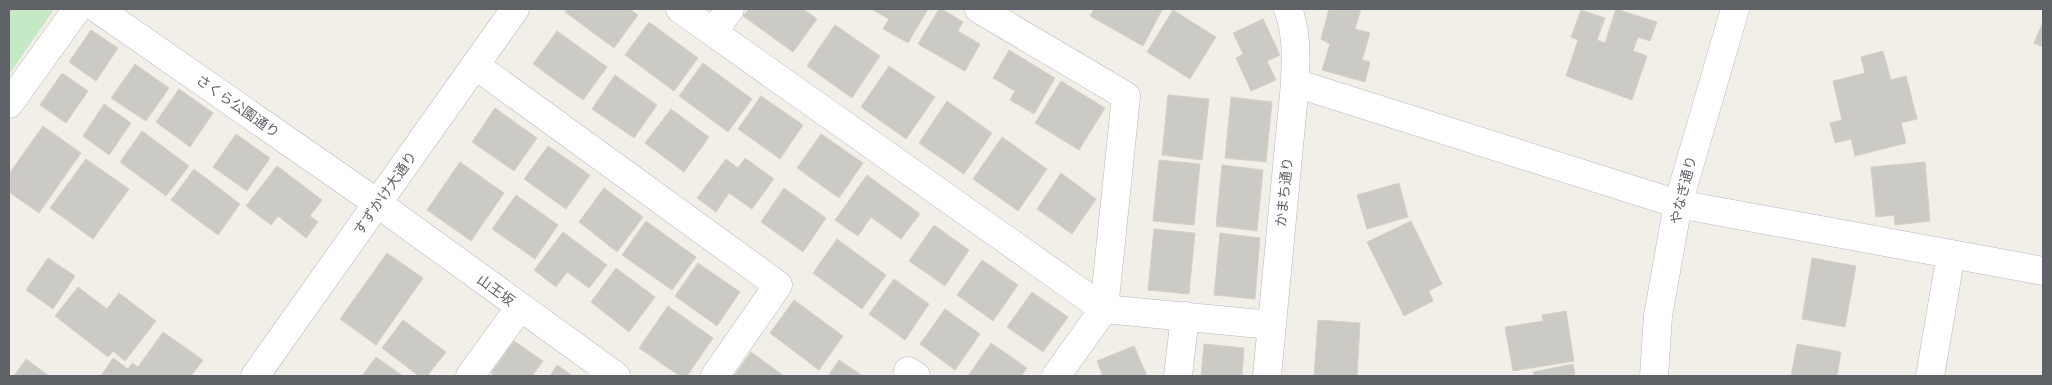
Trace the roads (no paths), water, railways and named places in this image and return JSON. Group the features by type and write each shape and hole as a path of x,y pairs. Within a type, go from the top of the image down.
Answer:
{"street":[{"path":"9,104 77,9"},
{"name":"さくら公園通り","path":"98,9 377,203"},
{"name":"すずかけ大通り","path":"255,376 515,9"},
{"path":"680,9 1104,308 1271,325"},
{"path":"714,32 730,9"},
{"path":"979,9 1126,96 1104,308 1056,376"},
{"name":"かまち通り","path":"1267,376 1296,55 1292,20 1288,9"},
{"name":"やなぎ通り","path":"1654,376 1658,316 1678,204 1735,9"},
{"path":"475,65 778,285 715,376"},
{"path":"1294,83 1678,204 2043,271"},
{"name":"山王坂","path":"377,203 616,376"},
{"path":"1930,376 1951,254"},
{"path":"470,376 520,307"},
{"path":"1178,376 1185,316"}]}
